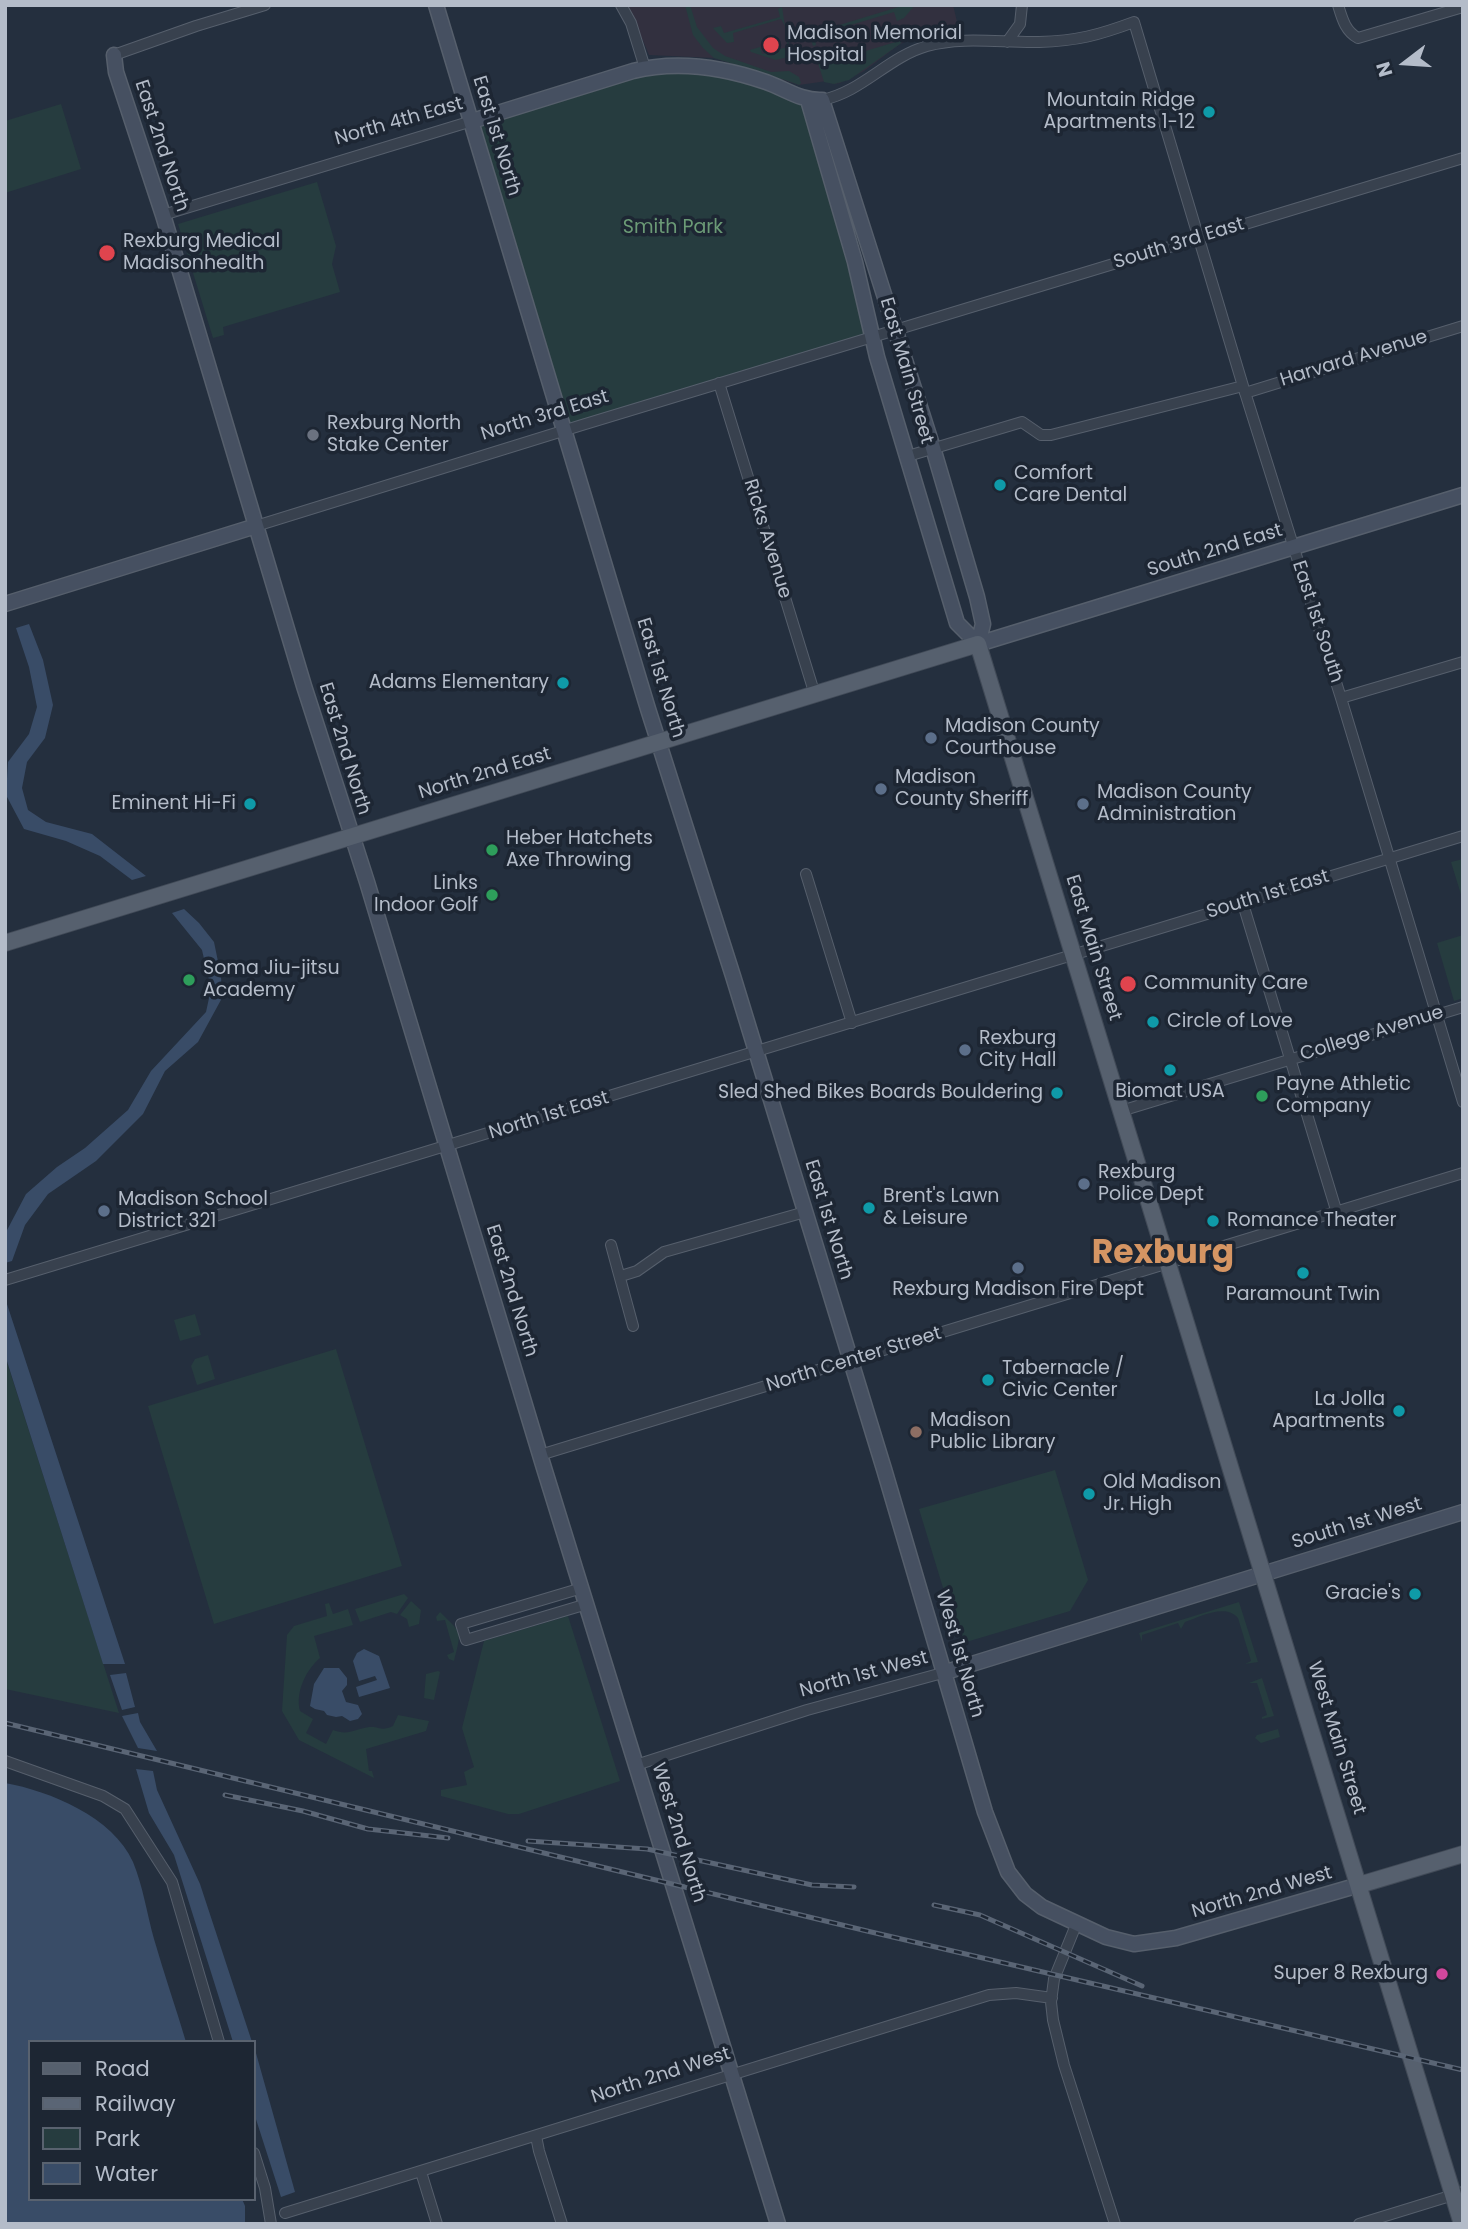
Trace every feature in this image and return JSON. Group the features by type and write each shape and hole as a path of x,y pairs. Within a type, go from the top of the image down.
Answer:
{"main road":[{"name":"North 2nd East","path":"5,943 978,645"},
{"name":"East Main Street","path":"978,645 1168,1265"},
{"name":"West Main Street","path":"1168,1265 1359,1885 1458,2194 1462,2224"},
{"path":"1359,1885 1463,1854"}],"street":[{"path":"114,55 265,5"},
{"name":"East 1st North","path":"436,5 659,742 851,1362"},
{"path":"621,5 631,23 645,68"},
{"path":"815,100 835,98 910,52 926,46 953,42 1007,42 1020,24 1022,5"},
{"path":"1338,5 1343,23 1351,34 1358,38 1463,7"},
{"name":"East 1st South","path":"1007,42 1082,39 1134,22 1463,1102"},
{"name":"East 2nd North","path":"114,55 116,72 163,215 540,1455"},
{"name":"North 4th East","path":"163,215 645,68 697,66 728,70 815,100"},
{"name":"East Main Street","path":"815,100 895,330 933,449 977,597 983,624 978,645"},
{"name":"East Main Street","path":"815,100 877,357 957,623 978,645"},
{"name":"South 3rd East","path":"895,330 1463,158"},
{"name":"Harvard Avenue","path":"908,456 1022,422 1041,435 1051,435 1244,389 1463,326"},
{"name":"North 3rd East","path":"5,604 895,330"},
{"name":"Ricks Avenue","path":"719,383 815,695"},
{"name":"South 2nd East","path":"978,645 1463,495"},
{"path":"1341,698 1463,662"},
{"name":"South 1st East","path":"1073,954 1463,836"},
{"path":"806,874 852,1023"},
{"path":"1243,904 1337,1213"},
{"name":"North 1st East","path":"5,1280 1073,954"},
{"name":"College Avenue","path":"1121,1111 1463,1007"},
{"name":"North Center Street","path":"540,1455 1463,1173"},
{"path":"621,1276 637,1270 664,1252 805,1212"},
{"path":"611,1245 633,1326"},
{"name":"West 1st North","path":"851,1362 946,1672 985,1812 1008,1872 1033,1901 1076,1925 1106,1937 1134,1944 1176,1938"},
{"name":"West 2nd North","path":"540,1455 778,2224"},
{"name":"South 1st West","path":"1264,1574 1463,1512"},
{"name":"North 1st West","path":"636,1765 807,1710 946,1672 1264,1574"},
{"path":"582,1588 461,1624 466,1640 587,1604"},
{"path":"5,1761 103,1796 125,1809 172,1882 218,2040"},
{"name":"North 2nd West","path":"1176,1938 1359,1885"},
{"path":"1076,1925 1056,1975 1052,1998 1058,2047 1115,2224"},
{"name":"North 2nd West","path":"285,2213 989,1995 1016,1993 1052,1998"},
{"path":"536,2136 562,2224"},
{"path":"256,2159 265,2188 271,2224"},
{"path":"421,2172 437,2224"},
{"path":"1359,2224 1458,2194"}],"shaded area":[{"name":"Madison Memorial Hospital","path":"628,5 953,5 959,30 926,34 900,44 864,71 840,83 827,81 799,85 714,58 649,55"}],"green space":[{"path":"685,5 690,5 697,27 713,48 725,56 771,72 789,71 799,77 801,83 799,85 714,58 693,35"},
{"path":"905,5 915,5 904,18 897,21 894,12 814,36 816,45 813,46 807,27 811,26 813,33"},
{"path":"782,7 785,26 781,19 733,33 734,42 727,43 713,28 721,26 724,33 780,17 778,9"},
{"path":"901,32 903,40 900,44 849,80 834,84 824,82 816,57 819,56 822,64 899,41 898,33"},
{"path":"788,38 790,51 788,57 776,60 750,50 760,47 762,54 788,47"},
{"name":"Smith Park","path":"728,70 807,104 874,337 565,430 472,121 633,71"},
{"path":"61,104 81,169 5,193 5,121"},
{"path":"317,182 336,246 332,264 340,292 223,327 224,335 213,338 178,224"},
{"path":"1463,859 1463,901 1451,862"},
{"path":"1463,935 1463,998 1454,1001 1437,943"},
{"path":"195,1314 201,1335 180,1341 174,1320"},
{"path":"336,1349 402,1566 214,1624 148,1406"},
{"path":"208,1355 215,1379 197,1385 191,1366 195,1359"},
{"path":"5,1356 119,1713 5,1689"},
{"path":"1055,1470 1088,1580 1070,1611 963,1643 958,1637 919,1509"},
{"path":"404,1594 408,1598 397,1614 391,1612 360,1622 355,1609"},
{"path":"411,1601 421,1610 419,1624 409,1627 407,1619 400,1615"},
{"path":"1239,1602 1258,1662 1245,1664 1251,1661 1238,1618 1226,1612 1212,1612 1185,1622 1181,1629 1178,1623 1142,1635 1142,1642 1139,1633"},
{"path":"329,1603 333,1614 348,1609 353,1625 314,1636 320,1658 306,1675 299,1696 300,1711 313,1719 306,1733 326,1744 333,1730 351,1732 369,1727 386,1729 393,1726 398,1715 429,1721 426,1731 366,1749 369,1771 372,1771 374,1778 299,1740 282,1711 287,1635 294,1626 327,1616 325,1604"},
{"path":"440,1612 458,1633 454,1661 447,1655 454,1652 445,1620 437,1621 436,1617"},
{"path":"568,1616 620,1781 519,1814 508,1814 441,1796 441,1790 467,1785 464,1772 474,1767 462,1728 484,1641"},
{"path":"440,1672 434,1700 424,1698 426,1674"},
{"path":"1262,1678 1274,1716 1262,1719 1267,1715 1257,1683 1249,1683"},
{"path":"1278,1729 1280,1737 1261,1743 1255,1738 1257,1735"}],"water":[{"path":"29,624 43,660 53,705 45,738 27,762 22,788 28,810 46,822 92,834 146,876 132,880 100,856 66,841 24,829 6,795 8,762 29,734 37,707 29,667 16,628"},
{"path":"184,909 214,942 221,976 222,998 198,1042 165,1071 143,1114 96,1161 48,1194 25,1225 12,1261 5,1263 5,1234 26,1194 128,1110 151,1071 206,1012 211,989 202,950 172,913"},
{"path":"5,1298 125,1664 103,1664 5,1355"},
{"path":"364,1649 379,1656 390,1688 359,1697 356,1687 377,1680 375,1676 359,1681 353,1661 357,1653"},
{"path":"324,1668 339,1668 347,1678 347,1685 342,1691 346,1702 358,1705 362,1714 358,1719 350,1721 342,1716 327,1715 324,1711 310,1706 314,1684"},
{"path":"126,1673 135,1707 122,1710 110,1675"},
{"path":"138,1713 140,1722 157,1751 138,1748 122,1716"},
{"path":"136,1769 153,1771 157,1790 200,1884 251,2040 232,2040 174,1855 149,1813"},
{"path":"5,1783 41,1792 78,1809 96,1819 124,1846 140,1881 154,1939 185,2040 28,2040 28,2201 243,2201 245,2206 245,2224 5,2224"},
{"path":"256,2053 295,2192 281,2197 256,2119"}],"railway":[{"path":"5,1723 867,1931 1463,2070"},
{"path":"225,1795 303,1811 368,1829 448,1838"},
{"path":"528,1841 647,1849 812,1885 854,1887"},
{"path":"934,1905 980,1915 1142,1986"}],"place":[{"name":"Madison Memorial Hospital","path":"771,45"},
{"name":"Mountain Ridge Apartments 1-12","path":"1209,112"},
{"name":"Rexburg Medical Madisonhealth","path":"107,253"},
{"name":"Rexburg North Stake Center","path":"313,435"},
{"name":"Comfort Care Dental","path":"1000,485"},
{"name":"Adams Elementary","path":"563,683"},
{"name":"Madison County Courthouse","path":"931,738"},
{"name":"Madison County Sheriff","path":"881,789"},
{"name":"Eminent Hi-Fi","path":"250,804"},
{"name":"Madison County Administration","path":"1083,804"},
{"name":"Heber Hatchets Axe Throwing","path":"492,850"},
{"name":"Links Indoor Golf","path":"492,895"},
{"name":"Soma Jiu-jitsu Academy","path":"189,980"},
{"name":"Community Care","path":"1128,984"},
{"name":"Circle of Love","path":"1153,1022"},
{"name":"Rexburg City Hall","path":"965,1050"},
{"name":"Biomat USA","path":"1170,1070"},
{"name":"Sled Shed Bikes Boards Bouldering","path":"1057,1093"},
{"name":"Payne Athletic Company","path":"1262,1096"},
{"name":"Rexburg Police Dept","path":"1084,1184"},
{"name":"Brent's Lawn & Leisure","path":"869,1208"},
{"name":"Madison School District 321","path":"104,1211"},
{"name":"Romance Theater","path":"1213,1221"},
{"name":"Rexburg Madison Fire Dept","path":"1018,1268"},
{"name":"Paramount Twin","path":"1303,1273"},
{"name":"Tabernacle / Civic Center","path":"988,1380"},
{"name":"La Jolla Apartments","path":"1399,1411"},
{"name":"Madison Public Library","path":"916,1432"},
{"name":"Old Madison Jr. High","path":"1089,1494"},
{"name":"Gracie's","path":"1415,1594"},
{"name":"Super 8 Rexburg","path":"1442,1974"}],"district":[{"name":"Rexburg","path":"1163,1255"}]}
